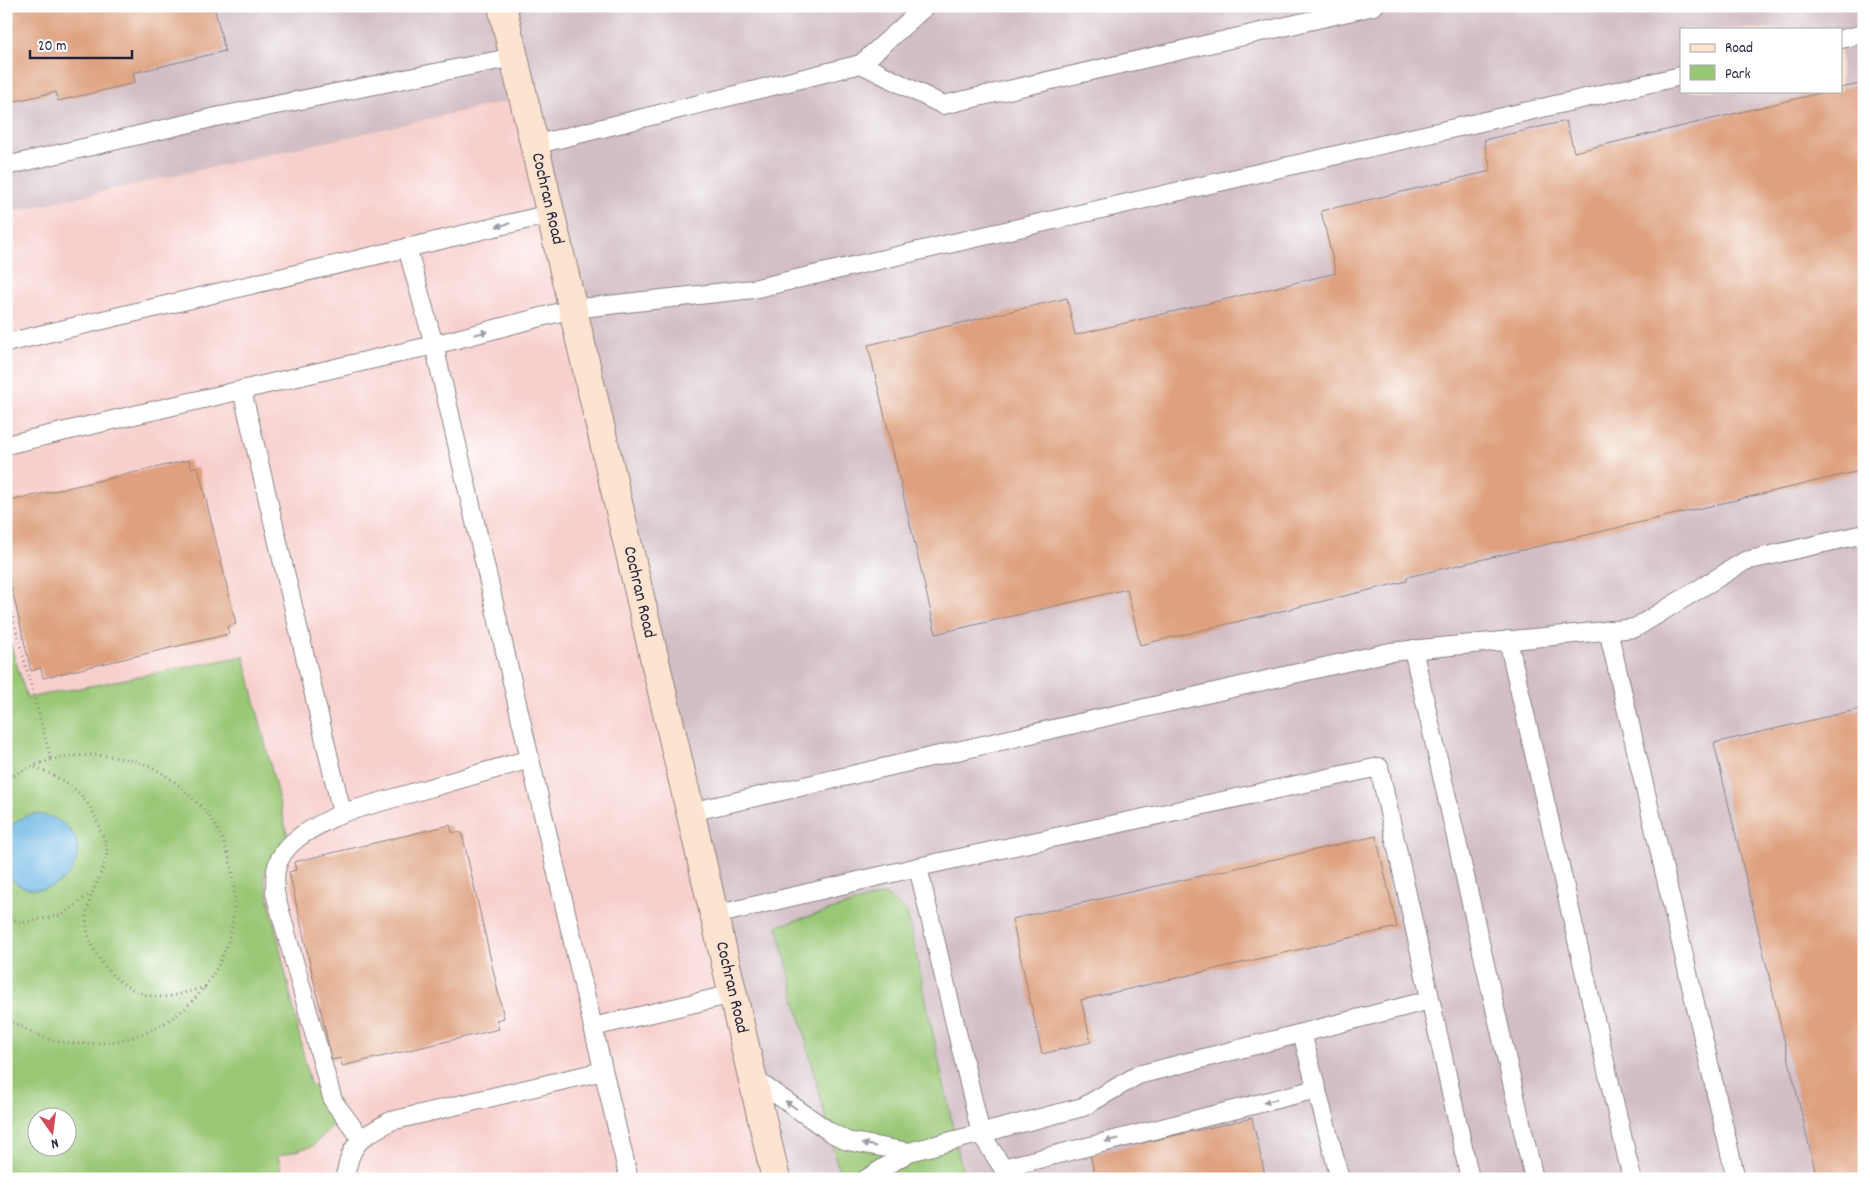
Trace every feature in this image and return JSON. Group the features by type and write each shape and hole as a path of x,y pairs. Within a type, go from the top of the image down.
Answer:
{"street":[{"name":"Cochran Road","path":"502,6 776,1179"}],"lane":[{"path":"534,145 861,64 926,6"},
{"path":"861,64 943,105 1374,6"},
{"path":"1842,39 1864,34"},
{"path":"6,166 216,117 514,57"},
{"path":"6,445 434,345 572,309 753,289 1680,76"},
{"path":"6,343 550,214"},
{"path":"407,247 434,345 628,1179"},
{"path":"242,390 342,813"},
{"path":"690,812 1380,654 1413,649 1635,628 1745,561 1864,534"},
{"path":"1608,630 1736,1179"},
{"path":"1508,640 1632,1179"},
{"path":"1413,649 1534,1179"},
{"path":"361,1138 332,1101 275,893 276,868 288,846 310,830 342,813 530,759"},
{"path":"715,915 918,867 1379,767 1470,1179"},
{"path":"918,867 981,1134 1007,1173 1317,1089"},
{"path":"593,1027 733,994"},
{"path":"866,1179 909,1152 1083,1107 1138,1075 1430,1000"},
{"path":"1302,1033 1340,1179"},
{"path":"346,1179 348,1157 361,1138 391,1121 603,1071"},
{"path":"752,1078 830,1132 847,1141 909,1152"}],"path":[{"path":"6,593 51,759"},
{"path":"6,782 51,759 96,754 140,762 179,784 210,817 230,857 236,902 228,946 207,987 173,1018 132,1039 86,1045 41,1036 6,1018"},
{"path":"34,767 65,780 83,795 95,815 107,847 101,872 91,893 87,914 90,942 106,969 131,990 158,997 207,987"},
{"path":"6,915 21,922 62,915 91,893"}],"shaded area":[{"path":"6,6 1864,6 1864,1179 776,1179 523,98 6,213"},
{"path":"523,98 776,1179 6,1179 6,213"}],"green space":[{"path":"6,629 27,698 244,656 288,837 264,876 310,1084 338,1100 342,1116 313,1146 278,1156 283,1179 6,1179"},
{"path":"885,894 907,912 964,1179 841,1179 777,926"}],"water":[{"path":"35,814 62,823 74,836 77,844 78,854 70,873 62,881 43,889 23,887 14,881 6,869 8,832 14,823 20,819"}],"building":[{"path":"6,6 214,6 225,51 133,73 135,83 58,101 56,92 6,103"},
{"path":"1864,83 1864,470 1407,577 1407,581 1140,645 1127,589 936,634 868,345 1067,298 1075,335 1336,273 1321,211 1491,171 1484,140 1566,121 1574,152 1825,92 1842,92 1842,88"},
{"path":"189,460 191,468 198,467 236,624 227,627 229,634 43,678 41,668 31,671 6,564 6,502"},
{"path":"1864,708 1864,1179 1817,1179 1714,743"},
{"path":"450,825 452,832 462,833 504,1018 496,1020 499,1029 342,1066 340,1058 332,1060 289,872 296,870 294,862"},
{"path":"1376,836 1397,927 1081,1000 1091,1042 1042,1054 1012,919"},
{"path":"1252,1118 1266,1179 1096,1179 1090,1155"}]}
